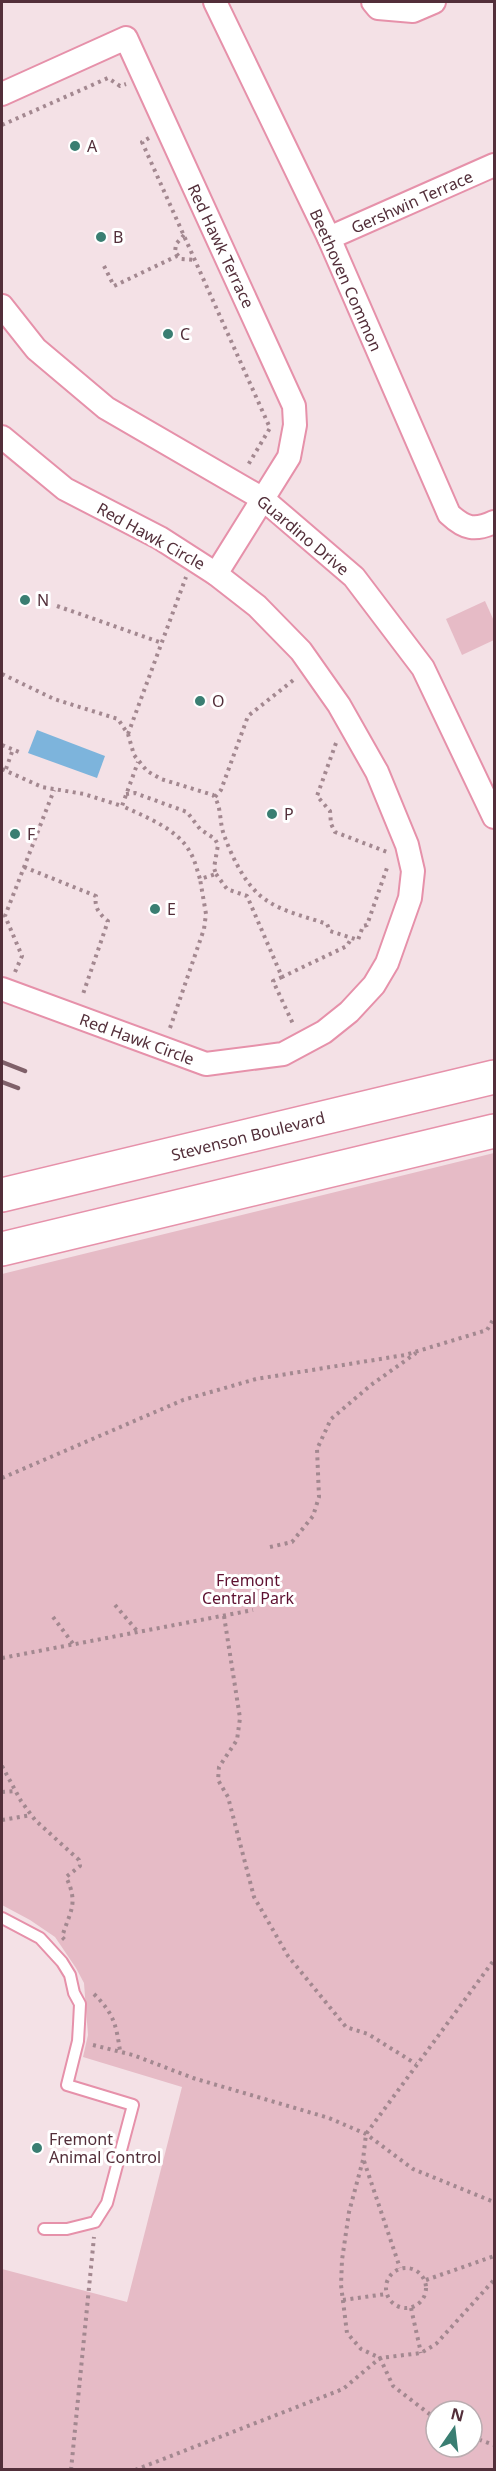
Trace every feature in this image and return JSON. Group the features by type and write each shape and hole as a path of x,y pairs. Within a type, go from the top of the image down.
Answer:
{"main road":[{"name":"Stevenson Boulevard","path":"2,1195 495,1077"},
{"path":"2,1249 495,1131"}],"street":[{"name":"Beethoven Common","path":"215,2 329,238 449,514 461,525 481,529 495,522"},
{"path":"374,2 378,8 413,11 434,2"},
{"name":"Red Hawk Terrace","path":"2,94 126,38 294,406 296,425 289,457 216,574"},
{"name":"Gershwin Terrace","path":"329,238 495,165"},
{"name":"Guardino Drive","path":"2,306 36,349 106,408 263,499 354,577 423,668 495,817"},
{"name":"Red Hawk Circle","path":"2,437 65,489 160,538 216,574 257,606 301,651 339,705 377,772 397,848 413,871 410,898 387,963 374,985 349,1012 324,1032 284,1054 206,1064 4,991"}],"lane":[{"path":"2,1918 40,1938 62,1962 70,1976 74,1993 80,2004 78,2041 67,2085 133,2105 107,2203 95,2222 67,2229 44,2229"}],"path":[{"path":"2,125 108,78 120,87 134,81"},
{"path":"157,134 142,141 270,428 237,484"},
{"path":"177,256 176,244 184,235"},
{"path":"177,256 185,260 195,260"},
{"path":"104,266 114,286 177,256"},
{"path":"128,734 193,558"},
{"path":"57,606 162,643"},
{"path":"215,797 221,790 248,716 311,666"},
{"path":"2,674 54,699 118,719 128,734 138,762 161,779 215,797"},
{"path":"215,797 224,835 250,885 266,900 327,924 330,931 358,940 363,926 367,925 390,859 397,848 335,832 331,824 330,811 316,796 337,741 334,736"},
{"path":"2,745 19,752"},
{"path":"13,749 4,769 54,790 84,794 122,806 161,826 180,839 189,849 200,879 206,914 204,929 164,1049"},
{"path":"122,806 138,762"},
{"path":"4,991 22,957 5,916 54,790"},
{"path":"126,794 135,793 187,812 192,816 200,829 215,839 219,849 214,868 216,874 227,889 247,896"},
{"path":"215,839 224,835"},
{"path":"24,867 96,896 95,905 98,913 108,921 75,1017"},
{"path":"200,879 216,874"},
{"path":"250,885 247,896 282,977"},
{"path":"303,1044 273,981 347,946 351,939"},
{"path":"2,1478 183,1400 256,1379 419,1350 487,1330 495,1318"},
{"path":"270,1546 292,1542 314,1516 319,1497 317,1449 331,1419 370,1385 419,1350"},
{"path":"116,1605 139,1632"},
{"path":"2,1658 254,1610"},
{"path":"224,1616 240,1718 237,1740 219,1767 218,1780 228,1797 254,1897 288,1956 346,2027 368,2034 416,2064"},
{"path":"53,1617 74,1645"},
{"path":"2,1766 31,1815 79,1860 80,1866 66,1877 74,1901 73,1911 63,1937 69,1946"},
{"path":"2,1792 16,1791"},
{"path":"2,1820 31,1815"},
{"path":"424,2410 393,2386 380,2358 362,2349 347,2333 342,2260 349,2212 363,2160 366,2134 495,1960"},
{"path":"91,1986 94,1994 114,2018 120,2051"},
{"path":"78,2041 120,2051 193,2078 303,2108 366,2134 413,2169 495,2202"},
{"path":"363,2160 400,2268"},
{"path":"71,2469 95,2222"},
{"path":"426,2280 495,2256"},
{"path":"400,2268 411,2268 423,2275 426,2280 423,2300 415,2307 404,2308 392,2303 386,2294 387,2280 391,2273 400,2268"},
{"path":"135,2469 343,2389 380,2358 421,2353 436,2344 495,2280"},
{"path":"343,2300 386,2294"},
{"path":"411,2308 421,2353"}],"green space":[{"path":"485,601 494,621 494,640 462,655 446,619"},
{"name":"Fremont Central Park","path":"494,1153 494,2469 2,2469 2,2269 127,2302 182,2087 83,2057 88,2035 84,1983 55,1937 2,1905 2,1274"}],"water":[{"path":"37,730 105,756 97,778 28,753"}],"railway":[{"path":"2,1062 25,1071"},
{"path":"2,1082 18,1088"}],"place":[{"name":"A","path":"75,146"},
{"name":"B","path":"101,237"},
{"name":"C","path":"168,334"},
{"name":"N","path":"25,600"},
{"name":"O","path":"200,701"},
{"name":"P","path":"272,814"},
{"name":"F","path":"15,834"},
{"name":"E","path":"155,909"},
{"name":"Fremont Animal Control","path":"37,2148"}]}
